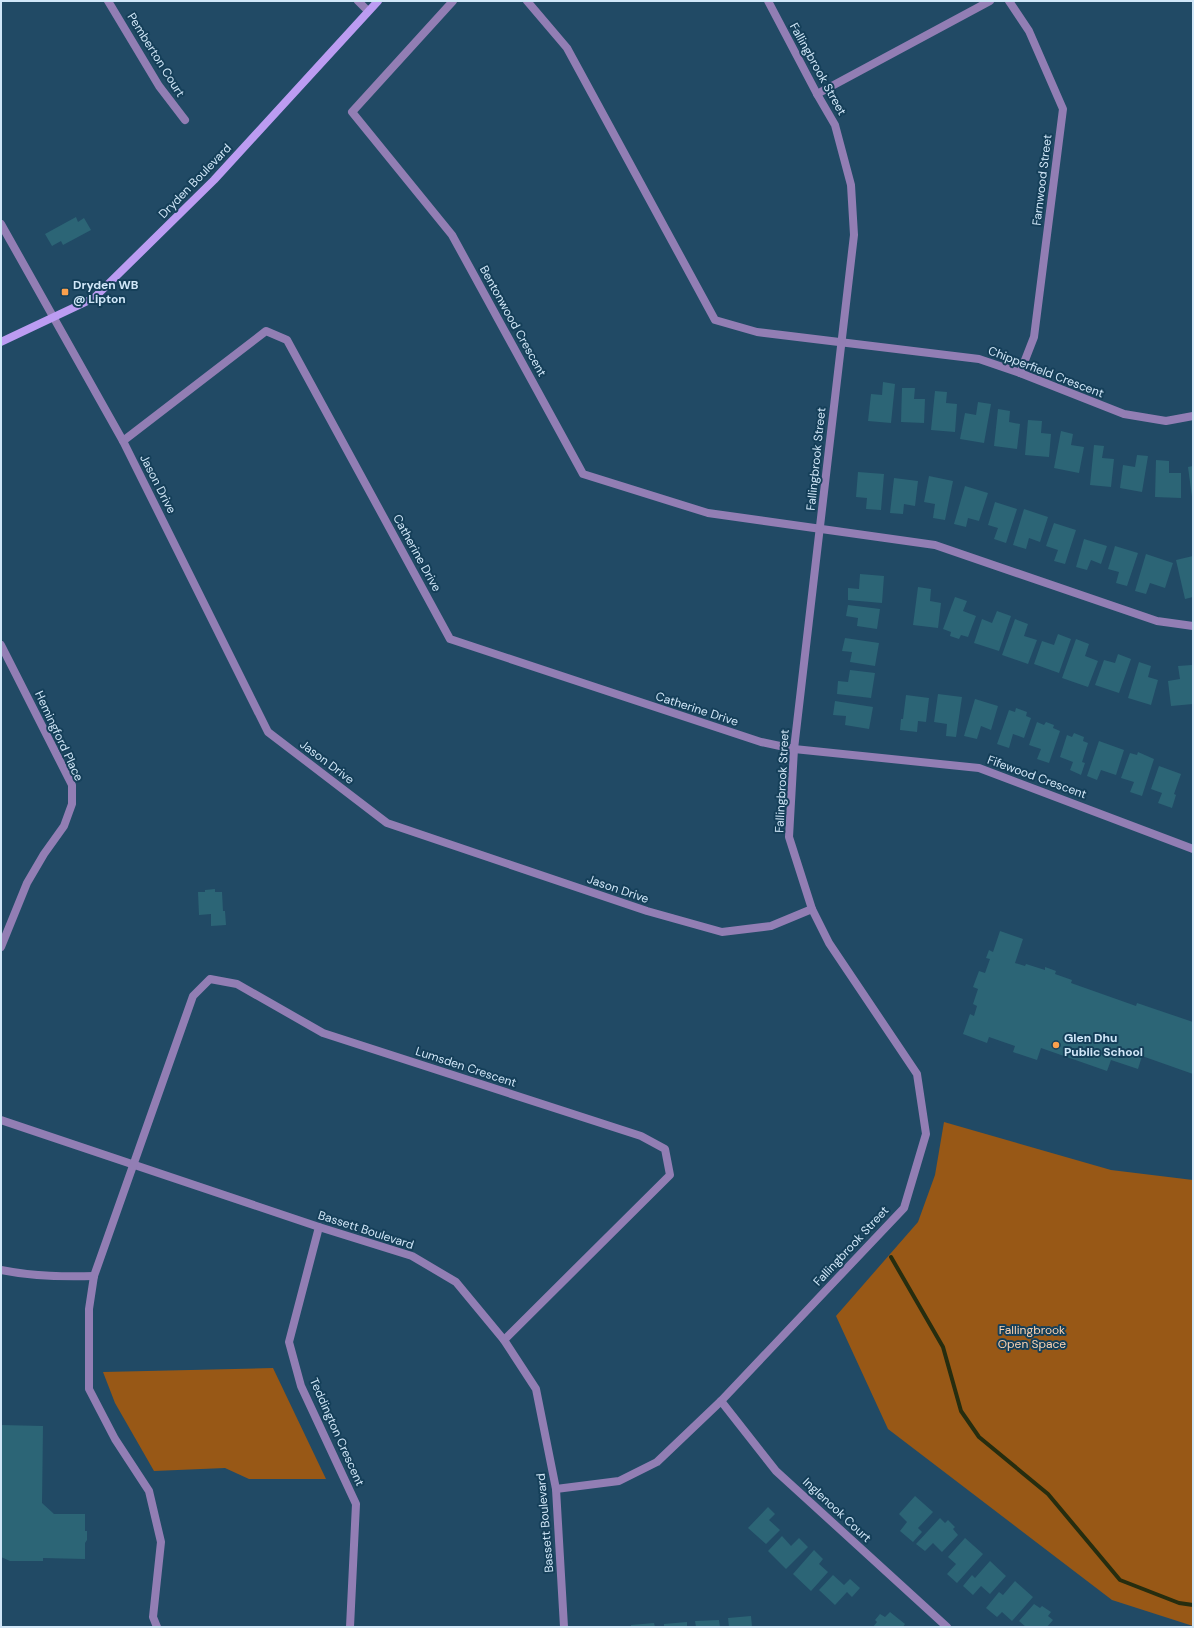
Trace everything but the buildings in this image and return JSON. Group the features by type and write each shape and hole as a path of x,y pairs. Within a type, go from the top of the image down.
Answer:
{"street":[{"name":"Pemberton Court","path":"108,1 159,86 185,120"},
{"path":"358,1 368,11"},
{"name":"Dryden Boulevard","path":"1,342 94,298 214,180 378,1"},
{"name":"Bentonwood Crescent","path":"454,1 352,112 452,234 583,474 708,514 821,529"},
{"path":"527,1 567,48 715,320 757,332 841,342"},
{"name":"Fallingbrook Street","path":"556,1489 619,1481 657,1462 721,1401 904,1208 926,1134 917,1074 829,943 812,909 789,836 794,749 821,529 854,235 851,185 835,124 817,94 768,1"},
{"path":"817,94 990,1"},
{"name":"Farnwood Street","path":"1008,1 1029,31 1063,109 1034,337 1020,373"},
{"name":"Jason Drive","path":"1,224 122,441 268,732 387,823 647,911 722,932 771,926 812,909"},
{"name":"Catherine Drive","path":"122,441 266,331 287,340 450,639 761,742 794,749"},
{"name":"Chipperfield Crescent","path":"841,342 980,359 1124,414 1166,422 1193,416"},
{"path":"821,529 936,545 1157,621 1193,626"},
{"name":"Hemingford Place","path":"1,645 72,785 72,804 64,826 44,854 27,883 1,947"},
{"name":"Fifewood Crescent","path":"794,749 979,768 1193,849"},
{"name":"Lumsden Crescent","path":"133,1165 193,996 210,979 238,984 323,1033 641,1136 665,1149 670,1175 504,1340"},
{"name":"Bassett Boulevard","path":"1,1120 319,1227 412,1256 456,1282 504,1340 536,1389 556,1489 564,1627"},
{"path":"133,1165 94,1276 89,1309 89,1389 115,1439 149,1491 161,1542 153,1617 157,1627"},
{"name":"Teddington Crescent","path":"319,1227 289,1342 302,1386 356,1504 350,1627"},
{"path":"1,1270 61,1276 94,1276"},
{"name":"Inglenook Court","path":"721,1401 776,1471 946,1627"}],"green space":[{"name":"Fallingbrook Open Space","path":"944,1122 1111,1170 1193,1180 1193,1626 1112,1600 888,1429 836,1316 918,1222 935,1175"},
{"path":"273,1368 326,1479 249,1479 225,1468 154,1471 115,1403 103,1372"}],"waterway":[{"path":"891,1257 943,1347 961,1411 979,1437 1048,1494 1120,1580 1179,1603 1193,1605"}],"place":[{"name":"Dryden WB @ Lipton","path":"65,292"},
{"name":"Glen Dhu Public School","path":"1056,1045"}]}
